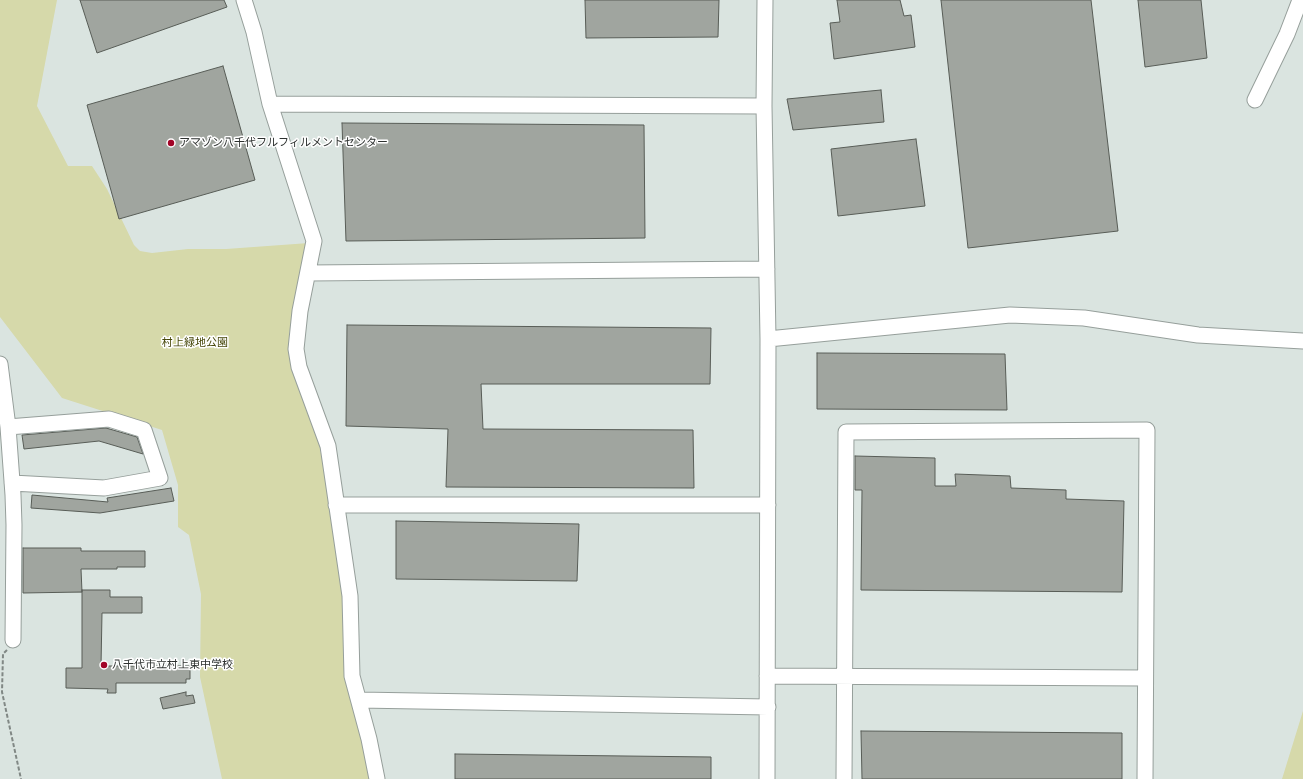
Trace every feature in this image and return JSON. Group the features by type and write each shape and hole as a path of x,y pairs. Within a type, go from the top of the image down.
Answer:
{"street":[{"path":"244,0 254,32 270,104 314,241 300,311 296,349 300,367 328,446 350,596 352,676 369,739 377,779"},
{"path":"765,0 764,106 768,340 767,779"},
{"path":"1255,100 1300,0"},
{"path":"270,104 764,106"},
{"path":"308,274 767,269"},
{"path":"768,340 1010,315 1084,318 1198,335 1303,341"},
{"path":"0,364 2,392 8,427 5,446 8,492 14,525 13,640"},
{"path":"8,427 109,418 144,430 160,478 104,488 8,492"},
{"path":"844,779 846,432 1147,430 1145,779"},
{"path":"336,505 768,505"},
{"path":"767,676 1145,678"},
{"path":"359,700 768,708"}],"path":[{"path":"13,640 3,654 2,692 21,779"}],"green space":[{"name":"村上緑地公園","path":"0,0 57,0 37,106 68,166 92,166 107,189 134,245 140,251 152,253 188,249 226,249 309,243 289,334 289,353 291,365 319,443 342,567 370,779 222,779 200,677 201,594 189,535 178,527 178,485 162,430 62,398 0,317"},
{"path":"1303,711 1303,779 1282,779"}],"building":[{"path":"80,0 224,0 227,7 97,53"},
{"path":"585,0 719,0 718,37 586,38"},
{"path":"837,0 900,0 904,16 911,15 915,47 834,59 830,23 840,22"},
{"path":"941,0 1091,0 1118,231 968,248"},
{"path":"1138,0 1201,0 1207,58 1145,67"},
{"name":"アマゾン八千代フルフィルメントセンター","path":"223,66 255,180 119,219 87,105"},
{"path":"881,90 884,122 793,130 787,99"},
{"path":"342,123 644,125 645,238 346,241"},
{"path":"916,139 925,206 838,216 831,149"},
{"path":"347,325 711,328 710,384 481,384 483,429 693,430 694,488 446,487 448,429 346,426"},
{"path":"817,353 1005,354 1007,410 817,409"},
{"path":"106,428 137,437 143,454 99,441 24,449 22,435"},
{"path":"855,456 935,458 935,486 956,486 955,474 1010,476 1011,488 1066,490 1066,499 1124,501 1122,592 861,590 862,490 855,490"},
{"path":"171,488 174,501 100,513 31,508 32,495 108,502 107,498"},
{"path":"396,521 579,524 577,581 396,579"},
{"path":"23,548 81,548 81,551 145,551 145,567 81,569 82,592 23,593"},
{"path":"82,590 110,590 110,597 142,597 142,613 102,613 101,666 190,666 190,679 186,679 186,683 116,683 116,693 107,693 108,689 66,688 66,668 82,668"},
{"path":"186,692 186,696 193,695 195,703 163,709 160,698"},
{"path":"861,731 1122,733 1122,779 862,779"},
{"path":"455,754 711,757 711,779 455,779"}],"place":[{"name":"アマゾン八千代フルフィルメントセンター","path":"171,143"},
{"name":"八千代市立村上東中学校","path":"104,665"}]}
